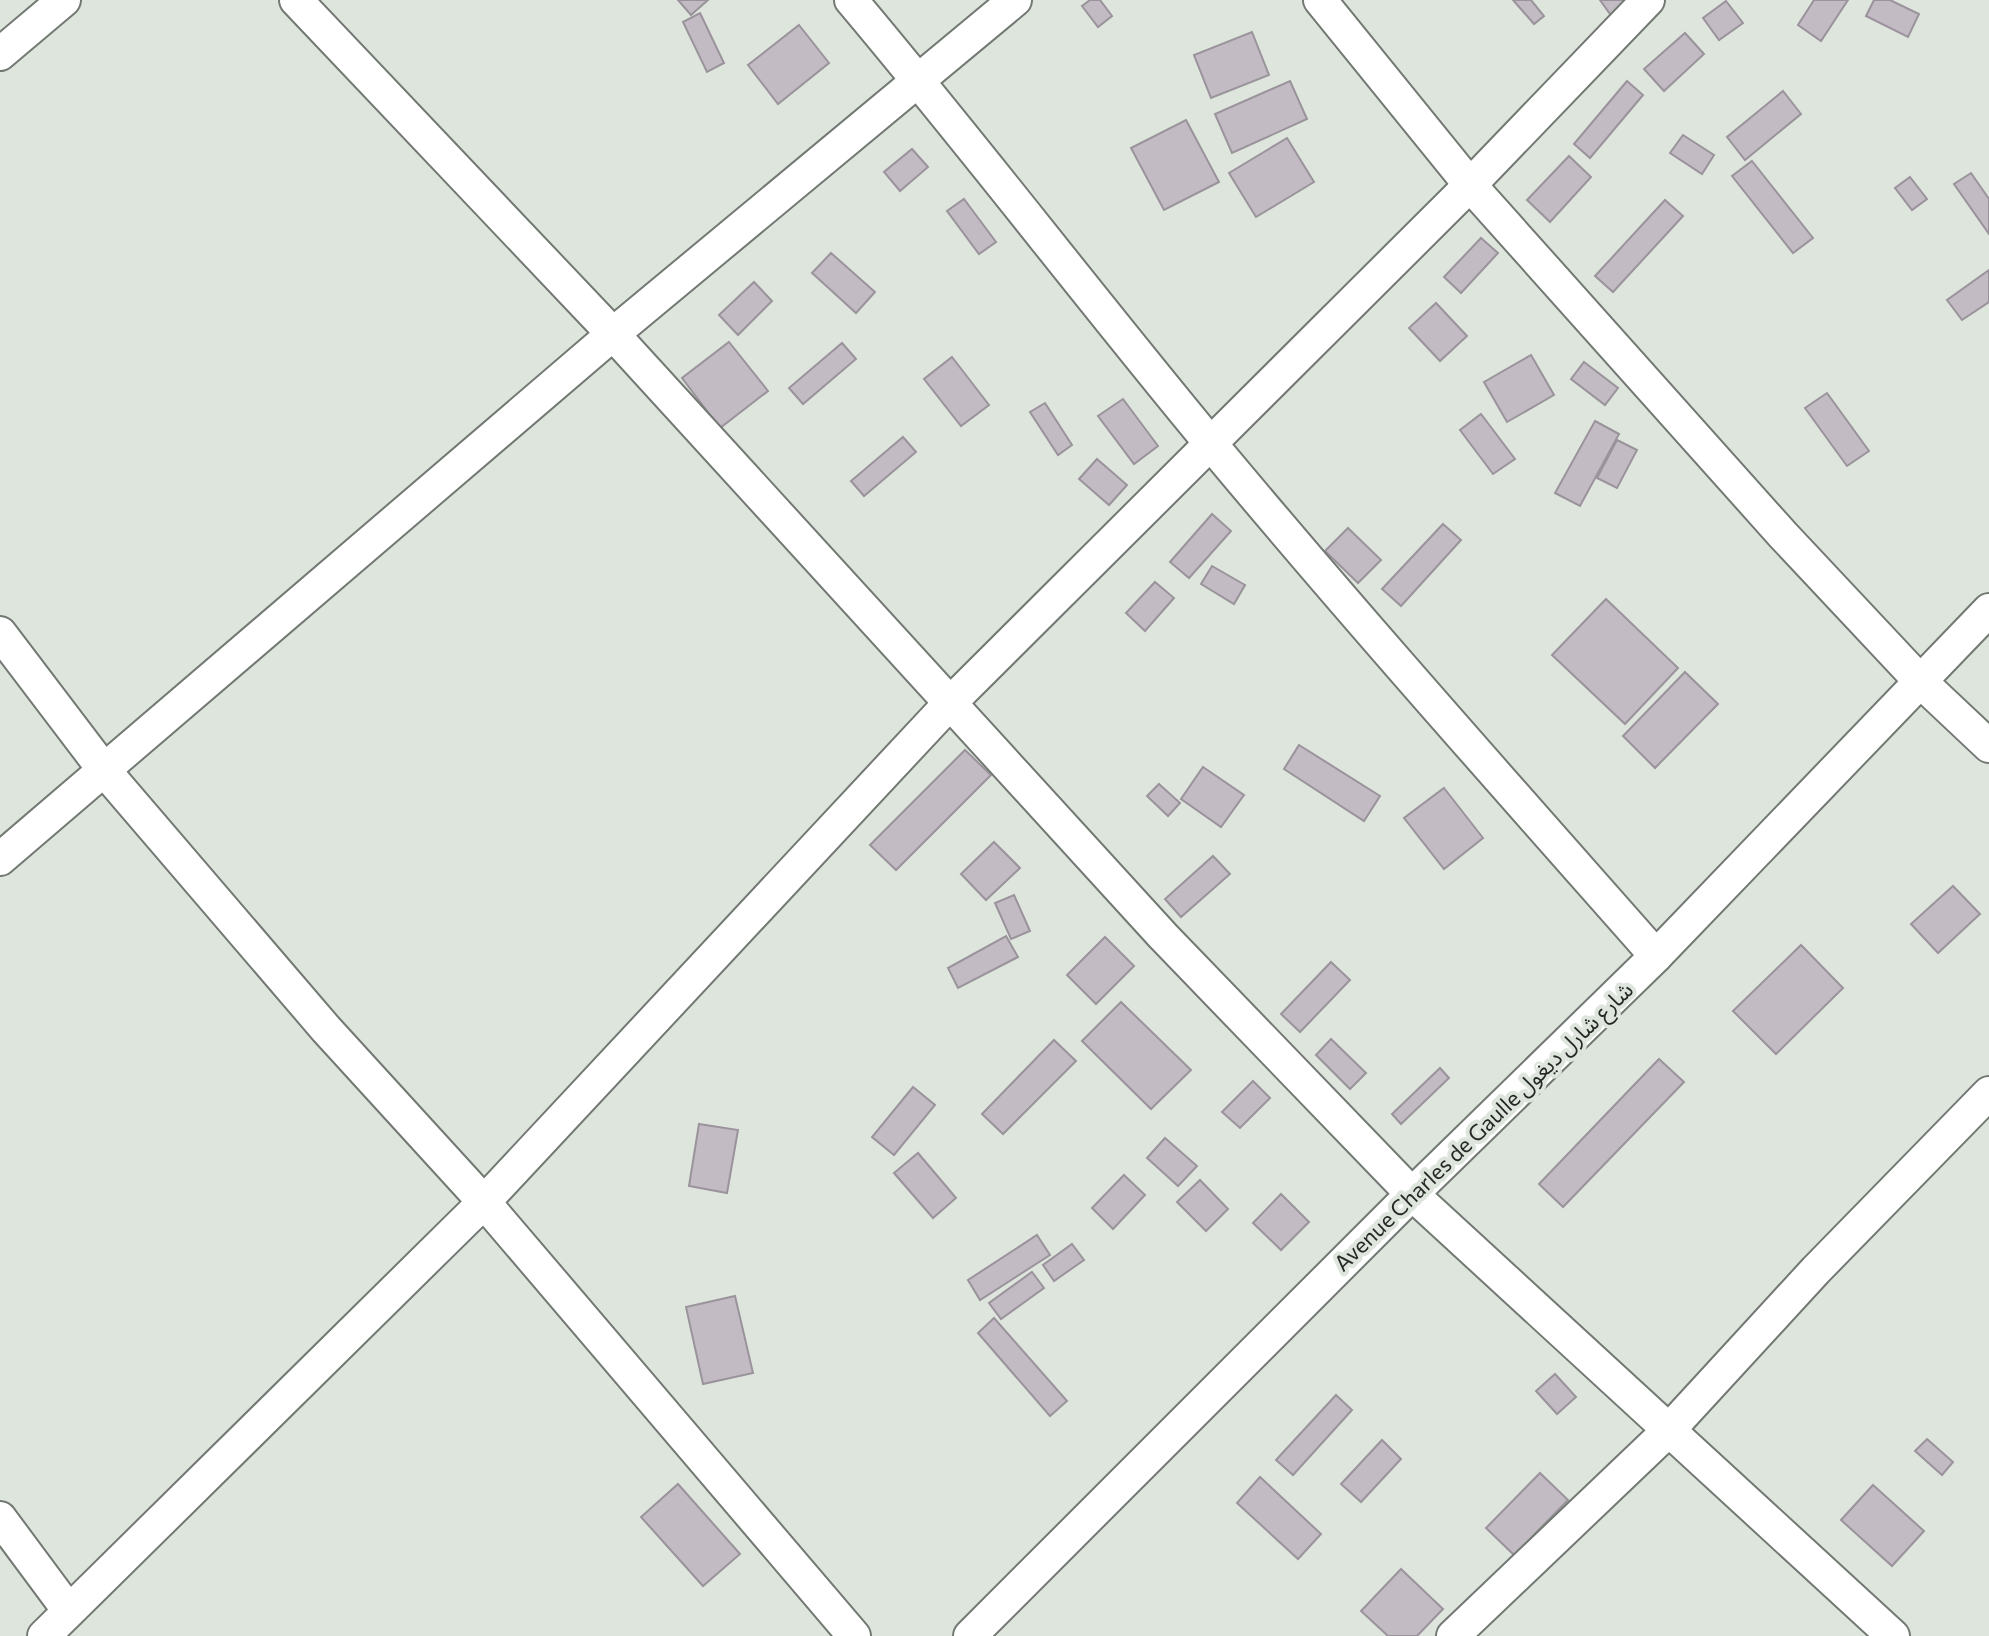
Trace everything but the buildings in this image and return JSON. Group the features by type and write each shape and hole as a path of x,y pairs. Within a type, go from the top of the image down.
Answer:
{"street":[{"path":"0,54 64,0"},
{"path":"296,0 613,334 1163,936 1412,1194 1893,1636"},
{"path":"851,0 1209,442 1392,658 1656,956"},
{"path":"0,859 613,334 1015,0"},
{"path":"1320,0 1470,185 1783,535 1920,681 1989,746"},
{"path":"44,1636 484,1202 950,703 1470,185 1648,0"},
{"name":"Avenue Charles de Gaulle شارع شارل ديغول","path":"970,1636 1412,1194 1656,956 1989,610"},
{"path":"0,633 104,770 326,1029 484,1202 854,1636"},
{"path":"1453,1636 1668,1431 1837,1248 1989,1093"},
{"path":"0,1518 69,1611"}]}
